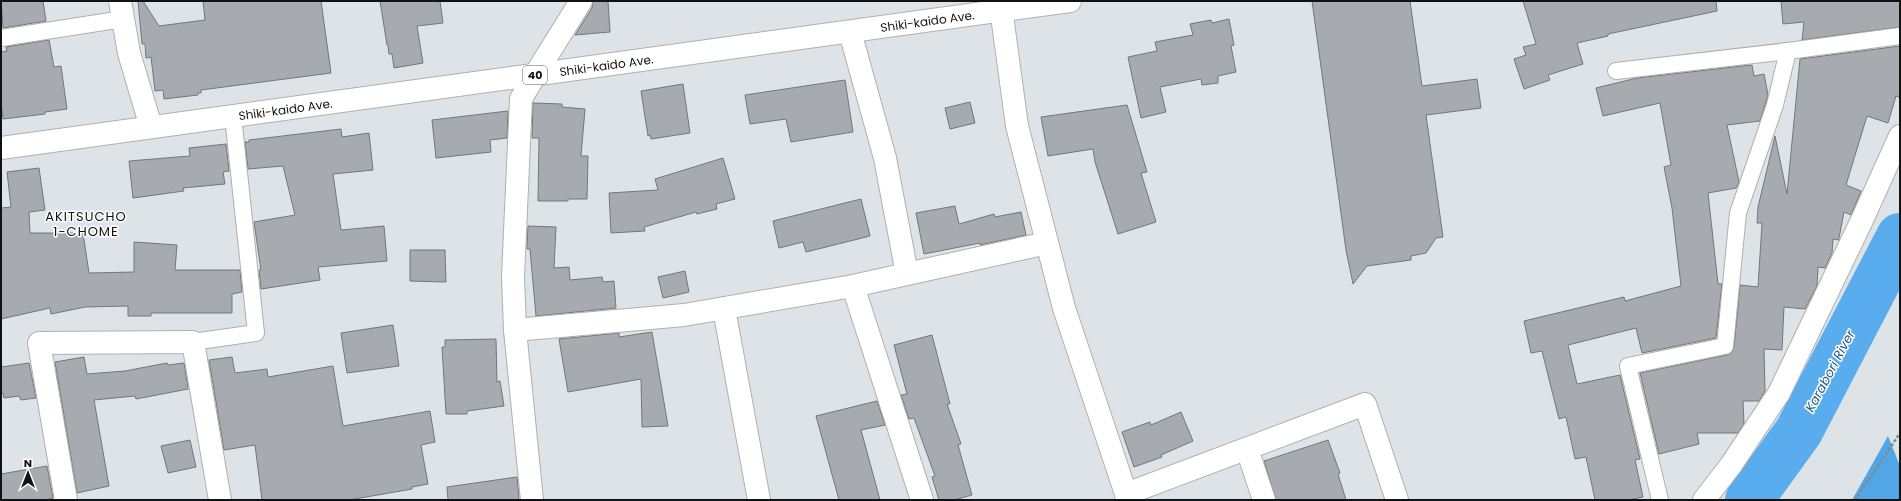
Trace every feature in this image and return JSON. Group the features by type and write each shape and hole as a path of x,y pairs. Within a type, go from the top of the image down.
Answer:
{"street":[{"path":"532,500 515,330 513,276 521,99 580,1"},
{"name":"Shiki-kaido Ave.","path":"1,148 850,32 1000,6 1070,1"},
{"path":"1000,6 1017,126 1047,243 1064,308 1127,497 1365,404 1397,500"},
{"path":"122,10 129,53 151,127"},
{"path":"850,32 885,158 907,274"},
{"path":"1704,500 1731,465 1779,393 1863,218 1900,136"},
{"path":"515,330 684,315 724,309 853,286 1047,243"},
{"path":"853,286 922,500"},
{"path":"724,309 759,500"},
{"path":"66,500 39,342 193,342 220,500"},
{"path":"1247,449 1264,500"}],"lane":[{"path":"1,38 122,10"},
{"path":"1616,71 1900,36"},
{"path":"1660,500 1628,366 1725,346 1738,213 1775,105 1788,51"},
{"path":"193,342 256,333 234,116"}],"path":[{"path":"1855,500 1900,434"}],"shaded area":[{"path":"1888,436 1900,466 1900,500 1852,500"}],"building":[{"path":"1,1 43,1 46,21 3,28"},
{"path":"138,1 143,1 159,26 205,20 203,1 321,1 331,73 201,90 201,93 198,93 198,95 164,99 163,90 155,91 151,57 146,58 145,44 142,44"},
{"path":"380,1 440,1 443,23 417,26 423,63 394,68 392,54 389,54 387,45"},
{"path":"593,1 608,1 610,32 575,35 592,8"},
{"path":"1312,1 1410,1 1422,86 1477,79 1481,108 1426,115 1443,237 1436,238 1426,253 1411,256 1411,260 1367,266 1353,284 1346,250"},
{"path":"1523,1 1716,1 1717,11 1608,34 1608,36 1577,43 1583,64 1548,75 1550,80 1524,89 1514,59 1526,55 1523,47 1536,44"},
{"path":"1781,1 1900,1 1900,27 1802,40 1804,22 1783,24"},
{"path":"1229,19 1234,45 1231,46 1236,72 1218,76 1218,83 1202,85 1201,79 1160,87 1166,112 1141,118 1128,57 1157,51 1155,42 1193,35 1190,24 1211,20 1212,23"},
{"path":"49,40 54,67 61,66 67,109 45,112 45,114 3,119 1,104 1,52 7,51 6,47"},
{"path":"1900,46 1900,98 1896,96 1888,123 1867,116 1846,185 1861,191 1851,215 1844,212 1839,240 1833,239 1832,253 1825,268 1818,267 1817,286 1805,309 1784,307 1782,350 1764,349 1765,391 1759,401 1743,401 1744,424 1738,433 1697,433 1699,444 1659,454 1640,373 1727,355 1732,352 1734,347 1740,285 1758,287 1762,223 1757,223 1758,207 1775,136 1787,194 1800,59"},
{"path":"1752,65 1754,76 1764,74 1768,95 1760,121 1727,125 1739,182 1736,188 1708,193 1718,284 1722,284 1716,338 1642,353 1636,328 1568,345 1577,384 1620,375 1640,459 1635,460 1643,497 1628,500 1595,500 1586,457 1575,459 1566,417 1559,419 1542,351 1531,353 1524,321 1624,297 1625,301 1681,286 1672,208 1664,167 1671,165 1660,103 1603,116 1596,88 1637,78"},
{"path":"845,80 853,132 791,142 786,119 750,124 745,95"},
{"path":"683,84 690,133 651,139 650,135 648,136 641,91"},
{"path":"970,102 975,123 950,129 945,108"},
{"path":"533,103 562,104 562,107 585,109 581,156 588,156 587,199 568,199 568,201 538,201 539,138 532,138"},
{"path":"1127,105 1147,172 1141,173 1156,222 1118,234 1095,162 1093,149 1048,156 1041,117"},
{"path":"508,111 507,138 490,140 491,152 436,158 432,120"},
{"path":"341,129 342,137 369,133 373,170 333,174 341,230 384,226 387,261 318,267 320,280 261,289 259,270 261,270 254,222 295,215 283,166 248,169 245,142 249,142 249,140"},
{"path":"226,144 229,171 223,172 225,184 183,188 184,191 133,198 129,161 190,156 189,148"},
{"path":"723,158 735,199 716,204 717,209 697,214 696,212 644,227 645,231 611,233 609,193 658,190 655,179"},
{"path":"39,168 45,210 29,212 30,233 83,233 89,273 134,272 134,242 177,245 175,270 240,270 242,292 232,294 232,313 151,313 151,316 128,316 128,306 85,307 51,314 50,308 1,319 1,208 11,207 7,172"},
{"path":"861,199 870,236 806,252 803,242 779,248 773,221"},
{"path":"955,206 959,224 994,214 995,217 1021,212 1026,235 980,245 980,243 924,254 916,213"},
{"path":"528,226 556,227 554,268 569,267 570,280 602,277 603,282 614,281 616,308 536,316 530,249 527,249"},
{"path":"410,250 445,250 446,282 410,281"},
{"path":"685,271 689,292 663,298 658,277"},
{"path":"393,325 399,366 347,373 341,333"},
{"path":"652,332 668,426 642,427 641,379 568,392 559,339 619,333 619,337"},
{"path":"932,335 950,404 947,404 961,444 958,445 972,495 954,500 939,500 932,477 935,476 914,418 909,419 901,395 907,394 894,345"},
{"path":"496,339 497,382 500,381 504,406 467,411 467,414 446,414 442,347 445,347 445,340"},
{"path":"84,357 87,374 125,371 167,363 168,365 184,363 188,389 136,399 135,396 94,400 109,486 77,493 55,362"},
{"path":"232,357 235,373 267,369 268,377 333,366 343,426 430,411 435,442 421,445 428,484 412,487 412,489 349,500 262,500 255,445 224,450 209,360"},
{"path":"29,363 36,398 21,400 19,396 4,398 3,393 1,394 1,367"},
{"path":"877,401 885,425 861,430 880,500 839,500 816,416"},
{"path":"1181,412 1193,441 1161,455 1162,457 1134,467 1122,432 1150,422 1151,425"},
{"path":"190,440 196,467 168,473 161,446"},
{"path":"1328,440 1340,473 1338,474 1346,500 1276,500 1264,461"},
{"path":"47,466 53,498 46,500 1,500 1,474"},
{"path":"517,477 519,500 448,500 447,487"}],"waterway":[{"name":"Karabori River","path":"1749,500 1799,431 1900,237"}],"district":[{"name":"AKITSUCHO 1-CHOME","path":"86,224"}]}
